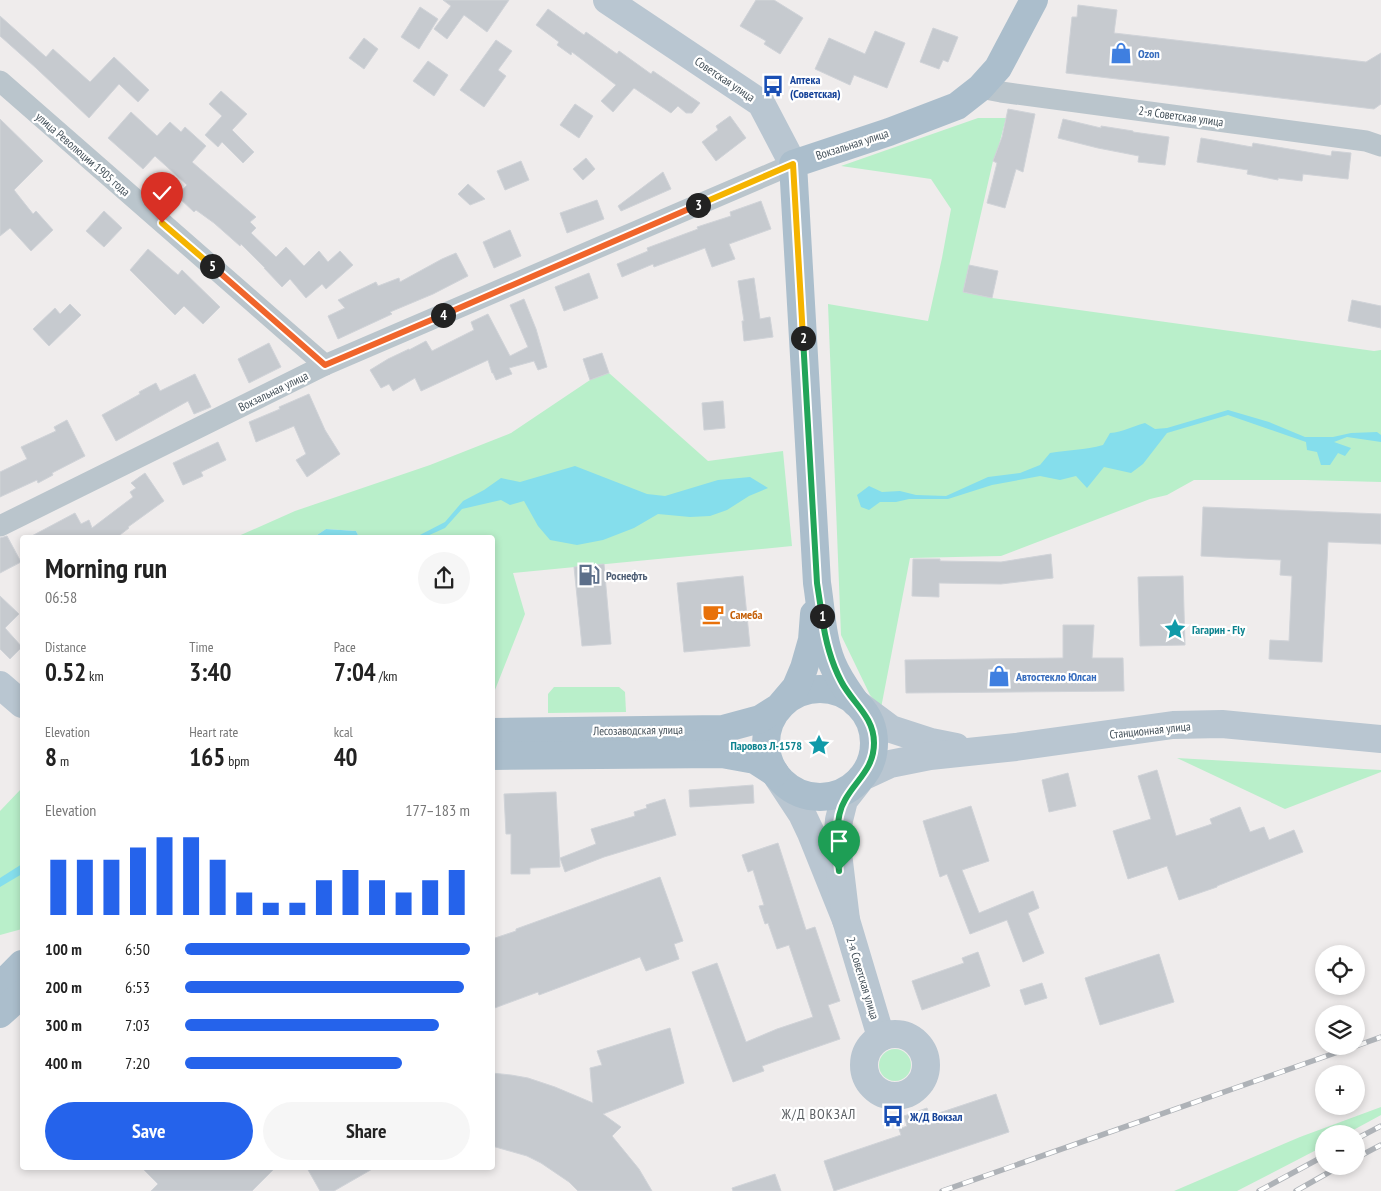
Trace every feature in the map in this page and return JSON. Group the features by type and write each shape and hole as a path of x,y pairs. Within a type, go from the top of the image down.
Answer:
{"main road":[{"name":"Вокзальная улица","path":"793,164 889,132 957,106 980,88 998,68 1034,0"},
{"name":"Советская улица","path":"793,164 817,583 831,661 842,683 856,703"},
{"name":"Советская улица","path":"779,708 796,687 804,668 812,640 817,583"},
{"path":"818,689 832,690 845,695 856,703 872,728 874,742 871,759 862,777 853,786 838,794 826,797 812,797 798,793 782,782 775,773 768,757 766,740 770,722 779,708 796,694 818,689"},
{"name":"Лесозаводская улица","path":"495,732 723,729 760,719 779,708"},
{"name":"Лесозаводская улица","path":"495,756 722,754 755,760 775,773"},
{"path":"0,986 20,966"},
{"path":"0,1014 20,996"}],"street":[{"name":"Советская улица","path":"607,0 761,103 793,164"},
{"name":"улица Революции 1905 года","path":"0,81 325,365"},
{"name":"2-я Советская улица","path":"980,88 1366,141 1381,146"},
{"name":"Вокзальная улица","path":"0,526 325,365 793,164"},
{"path":"0,685 20,702"},
{"name":"Станционная улица","path":"856,703 891,729 931,742 980,751"},
{"name":"Станционная улица","path":"862,777 890,764 930,756 1016,747 1173,725 1222,724 1381,739"},
{"name":"2-я Советская улица","path":"775,773 802,814 846,920 881,1037"},
{"name":"2-я Советская улица","path":"846,920 837,845 839,820 844,800 862,777"}],"green space":[{"path":"978,118 1006,118 993,161 963,292 992,298 1374,351 1381,350 1381,482 1194,480 1167,495 1150,499 1001,556 910,558 881,708 870,695 841,635 828,304 928,321 951,209 931,179 841,166"},
{"path":"609,373 708,461 783,451 792,546 513,573 525,614 495,690 495,535 358,535 356,531 326,529 317,535 241,535 295,511 430,465 511,433 590,380"},
{"path":"554,687 619,687 625,692 626,712 548,713 548,694"},
{"path":"1177,758 1381,770 1381,772 1285,809"},
{"path":"20,790 20,930 0,935 0,811"},
{"path":"895,1049 907,1053 911,1065 907,1077 895,1081 883,1077 879,1065 883,1053"},
{"path":"1381,1107 1381,1115 1363,1125 1332,1125 1359,1115 1365,1115 1365,1113"},
{"path":"1315,1131 1315,1151 1237,1191 1174,1191"}],"water":[{"path":"1228,410 1269,422 1305,437 1333,437 1351,433 1377,432 1381,435 1381,442 1347,437 1334,442 1351,448 1345,456 1338,453 1330,465 1321,465 1317,452 1307,450 1306,442 1228,415 1167,433 1143,464 1131,473 1104,467 1087,488 1076,476 1060,480 1040,476 992,485 948,499 909,499 896,502 880,502 869,510 861,507 857,495 869,486 882,492 900,491 916,495 946,496 988,477 1020,473 1040,465 1050,453 1103,445 1110,433 1145,423 1155,429 1167,428"},
{"path":"575,466 647,494 665,496 718,480 750,477 768,488 749,496 727,510 710,516 690,517 658,514 634,528 603,540 577,545 550,540 538,526 524,501 510,505 501,500 462,509 445,528 429,535 420,535 445,522 463,501 501,478 520,482"},
{"path":"326,529 356,531 358,535 317,535"},
{"path":"20,865 20,875 0,887 0,878"}],"building":[{"path":"443,0 509,0 487,32 464,15 447,39 434,29 451,6"},
{"path":"756,0 774,0 803,18 780,54 764,44 766,41 740,26"},
{"path":"1078,5 1117,10 1114,33 1366,62 1381,53 1381,104 1374,109 1066,73 1072,17 1077,17"},
{"path":"420,7 438,19 419,49 401,37"},
{"path":"548,9 584,35 586,32 617,54 619,51 651,74 653,71 700,103 692,113 686,113 678,106 671,113 634,88 613,112 601,101 616,85 572,52 571,55 557,45 559,42 536,25"},
{"path":"0,16 46,57 53,49 90,82 114,57 149,90 138,102 119,84 89,118 0,36"},
{"path":"933,28 958,37 948,62 943,60 939,69 920,62"},
{"path":"875,31 905,43 887,88 854,75 850,85 815,69 829,38 865,54"},
{"path":"364,38 378,49 364,69 349,58"},
{"path":"496,40 512,51 498,70 506,76 484,107 460,90"},
{"path":"428,61 448,75 434,96 413,81"},
{"path":"221,91 247,114 232,130 254,152 243,163 222,142 218,147 205,135 222,116 209,104"},
{"path":"575,104 593,116 579,138 560,125"},
{"path":"1008,109 1035,114 1023,172 1016,169 1005,208 987,203 997,163 993,161 1002,137"},
{"path":"131,112 157,136 170,122 181,132 185,127 206,146 192,162 256,217 250,222 256,228 251,233 276,257 286,247 304,266 319,251 328,262 340,251 353,265 326,289 322,284 306,298 290,279 282,287 241,244 240,246 196,210 194,212 177,196 187,185 155,156 143,169 108,138"},
{"path":"730,116 746,138 716,161 702,142 718,130 716,126"},
{"path":"0,119 43,161 14,190 33,214 36,211 53,230 31,251 10,228 0,236"},
{"path":"1063,119 1101,128 1101,126 1169,137 1165,165 1138,162 1139,156 1058,138"},
{"path":"1201,138 1252,147 1253,143 1331,156 1332,151 1351,153 1348,179 1303,174 1302,181 1278,178 1278,180 1247,174 1248,170 1197,162"},
{"path":"586,158 595,169 583,180 573,169"},
{"path":"521,161 529,180 505,190 497,171"},
{"path":"663,172 671,189 621,211 618,206"},
{"path":"468,184 485,199 470,205 458,194"},
{"path":"597,200 604,219 567,233 560,213"},
{"path":"761,201 771,229 729,244 735,259 712,267 705,248 654,267 653,264 622,277 617,264 648,251 647,248 698,229 697,227 731,216 730,212"},
{"path":"104,211 122,228 104,247 86,231"},
{"path":"510,230 521,256 494,268 483,242"},
{"path":"148,249 178,275 182,270 220,307 203,324 184,306 175,315 130,270"},
{"path":"456,253 468,276 433,294 390,312 392,314 338,339 328,316 345,308 338,300 376,282 378,286 399,278 400,282"},
{"path":"969,265 998,271 992,298 963,292"},
{"path":"589,273 598,298 564,311 555,287"},
{"path":"754,278 760,319 770,317 773,337 744,341 742,321 744,321 738,281"},
{"path":"524,299 536,329 547,367 538,370 534,361 509,368 512,374 496,380 488,360 421,391 415,378 393,391 389,384 381,388 370,370 426,341 432,351 474,330 471,322 488,314 510,356 528,347 510,305"},
{"path":"1352,300 1381,306 1381,328 1348,321"},
{"path":"70,304 81,315 49,346 33,329 55,308 60,314"},
{"path":"269,343 281,367 249,383 238,359"},
{"path":"602,353 609,373 590,380 583,359"},
{"path":"195,374 211,407 194,414 188,401 116,441 102,415 156,383 160,391"},
{"path":"309,394 325,430 340,454 307,477 296,460 306,454 294,426 256,442 249,422"},
{"path":"723,401 725,428 704,430 702,403"},
{"path":"67,420 85,456 52,473 53,475 38,483 37,480 0,497 0,472 27,459 21,447 56,431 54,427"},
{"path":"218,442 226,460 201,472 203,476 183,485 173,463"},
{"path":"145,473 164,501 120,535 34,535 75,513 81,524 89,520 92,528 133,497 130,492 136,488 131,483"},
{"path":"1203,507 1381,514 1381,544 1328,542 1322,662 1269,659 1270,640 1289,641 1292,576 1280,575 1281,560 1201,556"},
{"path":"7,536 20,563 0,573 0,538"},
{"path":"1051,554 1053,578 1001,584 939,583 939,597 912,596 913,559 1001,562"},
{"path":"604,564 611,644 582,646 574,567"},
{"name":"Самеба","path":"743,576 750,646 684,652 677,583"},
{"path":"1183,576 1185,645 1140,646 1138,577"},
{"path":"0,596 19,614 5,628 20,645 20,649 10,659 0,649"},
{"path":"1063,625 1094,625 1092,658 1123,658 1124,691 906,693 905,660 1063,658"},
{"path":"1157,770 1176,836 1212,824 1210,819 1240,807 1250,832 1264,827 1269,840 1294,830 1303,852 1217,887 1179,900 1167,866 1128,879 1113,831 1151,819 1138,776"},
{"path":"1068,773 1076,806 1049,812 1042,780"},
{"path":"753,785 754,803 690,807 689,790"},
{"path":"556,792 560,867 530,868 530,874 511,874 511,834 506,834 504,794"},
{"path":"665,799 676,835 604,857 565,872 560,858 596,844 591,829 635,816 634,812 647,808 646,805"},
{"path":"971,806 989,861 962,870 979,913 1033,891 1039,908 1028,913 1044,953 1023,962 1007,920 970,934 947,874 940,877 923,821"},
{"path":"778,843 806,930 815,927 840,1001 828,1005 840,1039 762,1066 764,1071 733,1082 692,972 717,963 746,1042 813,1017 789,945 777,949 768,923 765,924 759,906 764,905 753,870 748,872 742,855"},
{"path":"660,877 683,941 674,944 679,959 646,971 640,957 539,995 538,992 495,1008 495,938 516,931 516,929"},
{"path":"978,952 990,986 922,1010 912,981 964,963 962,958"},
{"path":"1159,954 1174,1002 1100,1025 1085,978"},
{"path":"1042,983 1047,998 1025,1005 1020,990"},
{"path":"670,1028 684,1083 603,1114 621,1127 612,1136 639,1169 652,1191 578,1191 569,1182 541,1163 527,1156 495,1147 495,1073 528,1078 593,1103 590,1068 602,1065 597,1051"},
{"path":"996,1094 1009,1132 834,1191 824,1161 901,1135 899,1129 907,1126 904,1116 927,1108 930,1116"},
{"path":"144,1170 273,1170 252,1191 151,1191 158,1184"},
{"path":"308,1170 371,1170 334,1191 320,1191"},
{"path":"775,1174 781,1191 733,1191 732,1188"}],"railway":[{"path":"1365,1043 1381,1037"},
{"path":"942,1191 1329,1055"},
{"path":"1365,1134 1381,1126"},
{"path":"1365,1153 1381,1145"},
{"path":"1259,1191 1315,1161"},
{"path":"1296,1191 1324,1175"}],"place":[{"name":"Ozon","path":"1121,53"},
{"name":"Аптека (Советская)","path":"773,86"},
{"name":"Роснефть","path":"589,575"},
{"name":"Самеба","path":"713,614"},
{"name":"Гагарин - Fly","path":"1175,629"},
{"name":"Автостекло Юлсан","path":"999,676"},
{"name":"Паровоз Л-1578","path":"819,745"},
{"name":"Ж/Д Вокзал","path":"893,1116"}],"district":[{"name":"Ж/Д ВОКЗАЛ","path":"819,1114"}],"route":[{"path":"162,223 325,365 793,164 817,583 831,661 842,683 866,716 872,728 874,742 868,768 844,800 839,820 837,845 839,871"}]}
